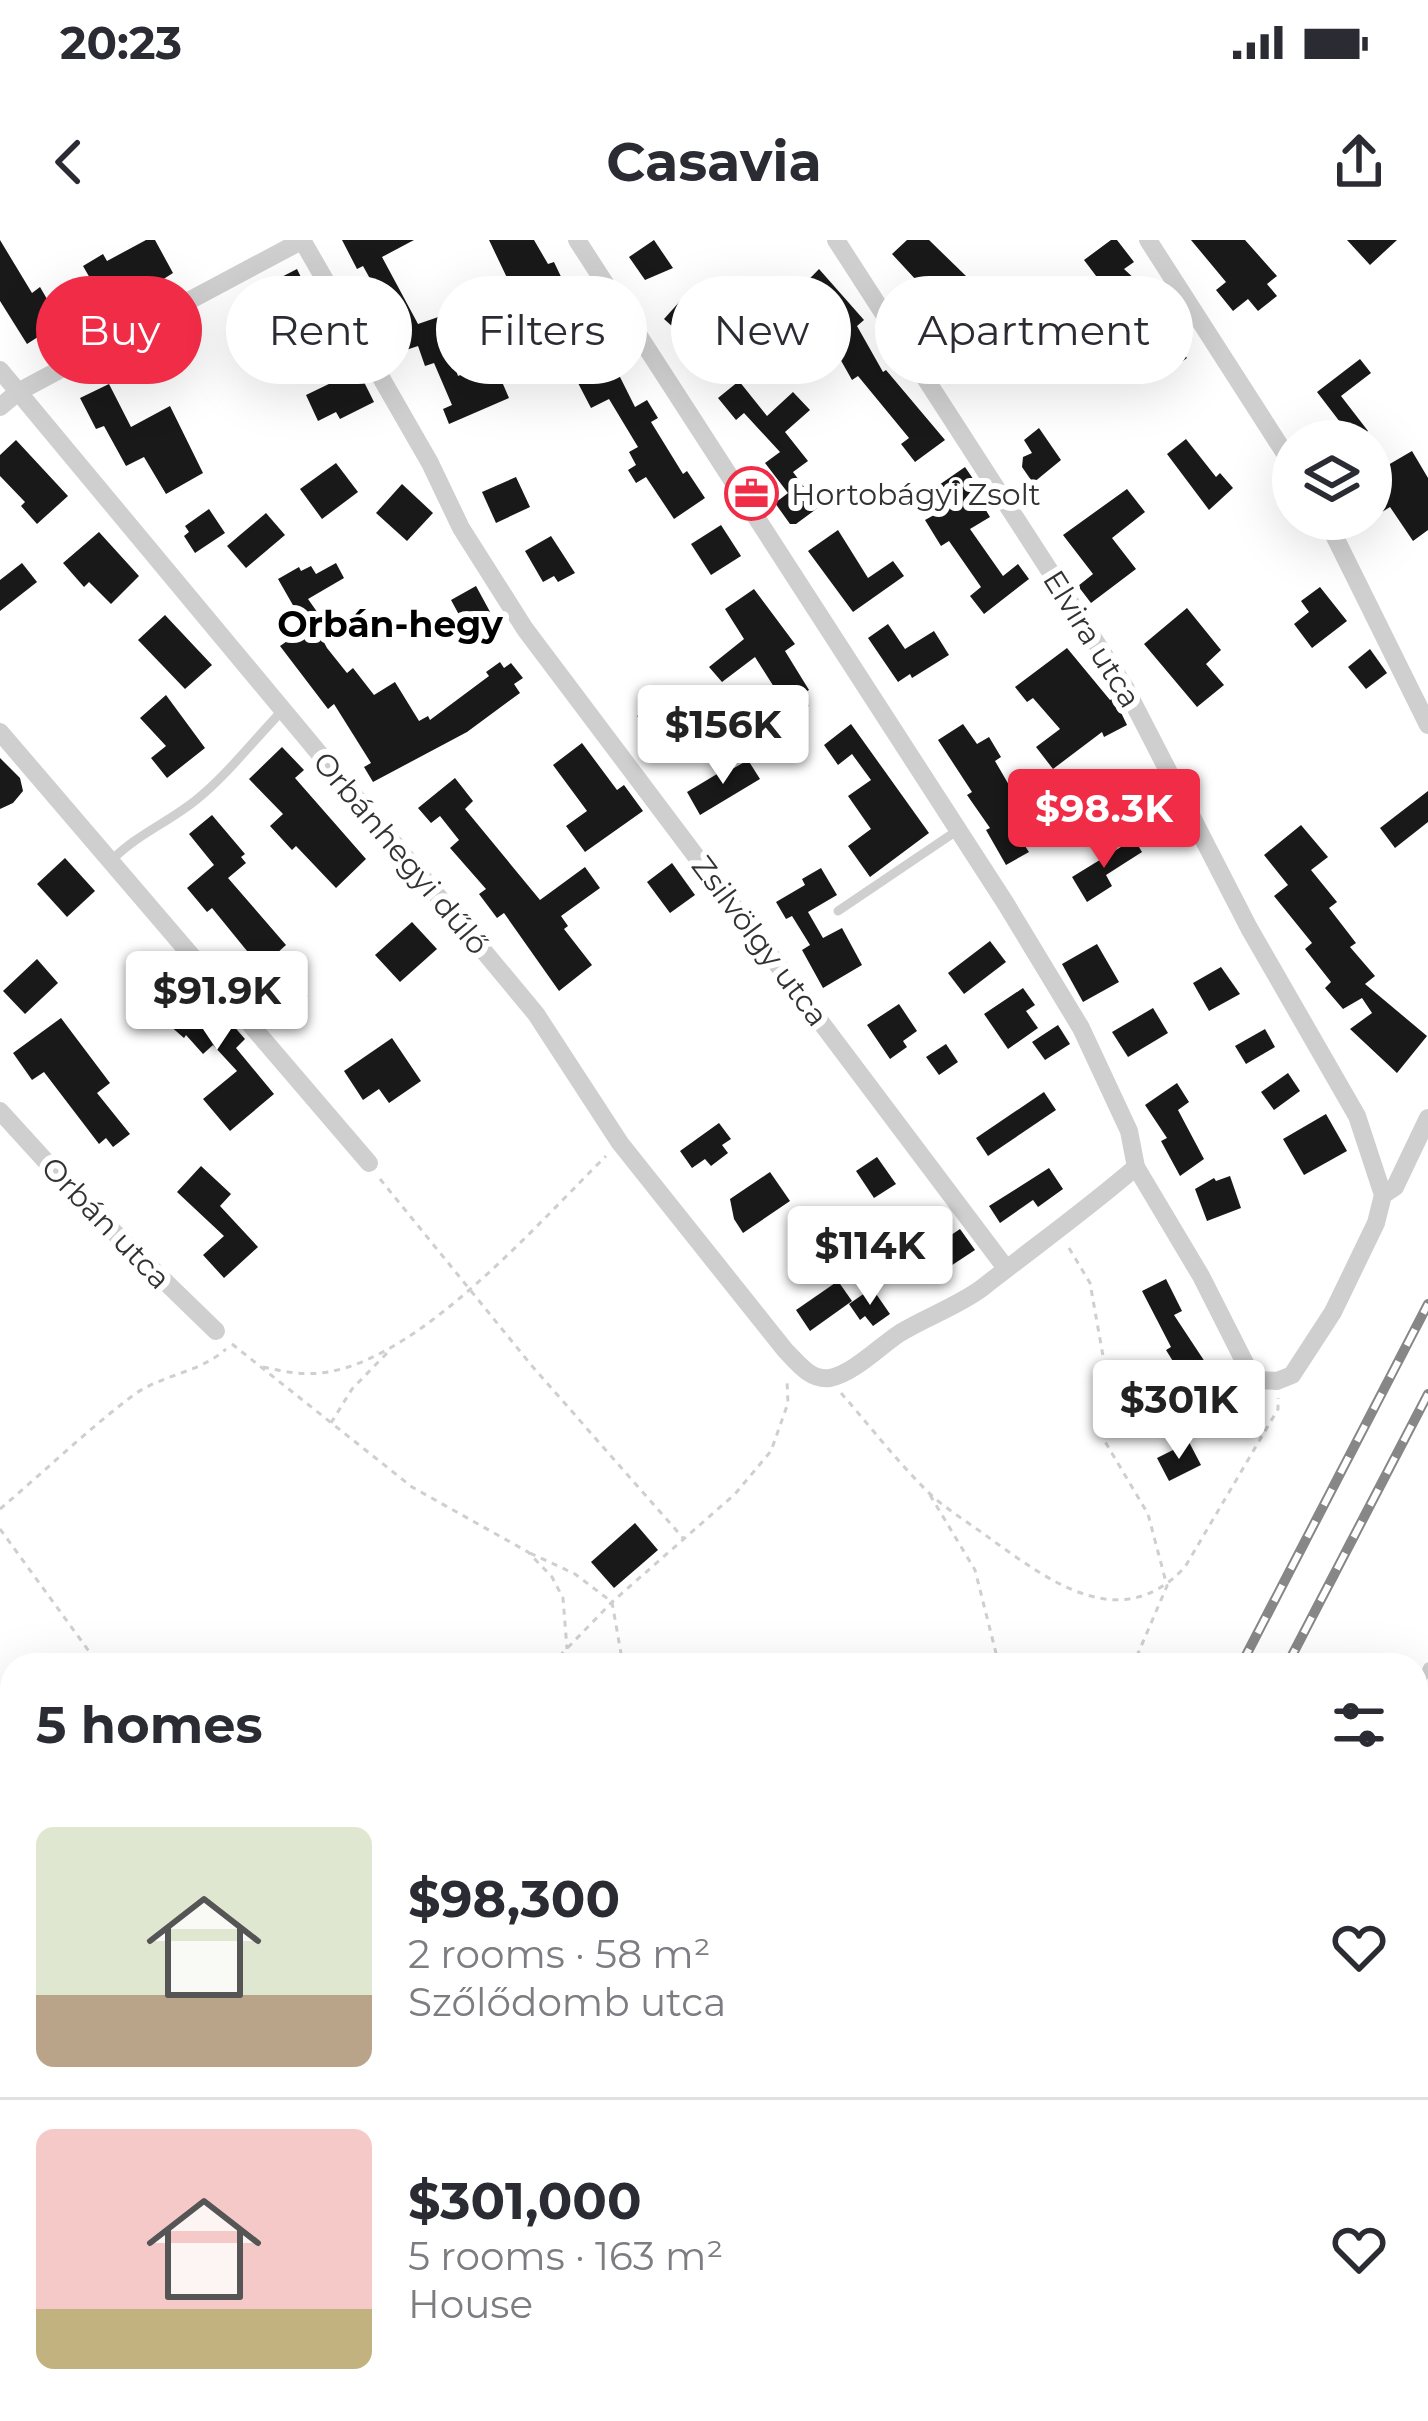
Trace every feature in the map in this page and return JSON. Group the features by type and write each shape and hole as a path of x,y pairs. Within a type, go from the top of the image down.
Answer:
{"street":[{"path":"0,407 18,392 302,240"},
{"name":"Zsilvölgy utca","path":"302,240 430,463 460,528 525,629 1005,1267"},
{"path":"577,240 1081,1028 1129,1131 1136,1167 1201,1276 1246,1365 1259,1380 1292,1376 1333,1312 1376,1223 1383,1195 1395,1187 1428,1118"},
{"name":"Elvira utca","path":"836,240 1126,688 1249,928 1357,1116 1383,1195"},
{"path":"1148,240 1272,433"},
{"name":"Orbánhegyi dűlő","path":"0,370 536,1014 620,1143 784,1350 809,1375 828,1378"},
{"path":"1336,540 1428,725"},
{"path":"0,732 369,1163"},
{"name":"Orbán utca","path":"0,1111 81,1200 224,1337"},
{"path":"828,1378 980,1289 1136,1167"}],"lane":[{"path":"112,860 130,842 161,827 201,797 281,711"},
{"path":"838,911 958,830"}],"path":[{"path":"331,1424 352,1389 394,1347 470,1288 620,1143"},
{"path":"369,1163 532,1366 683,1538"},
{"path":"1058,1231 1090,1283 1103,1356 1097,1429 1148,1514 1167,1586"},
{"path":"0,1509 136,1394 162,1378 211,1362 224,1337 412,1487 575,1574 612,1602 621,1653"},
{"path":"261,1367 296,1375 329,1372 394,1347"},
{"path":"563,1653 612,1602 735,1494 771,1451 788,1403 784,1350"},
{"path":"828,1378 929,1494 975,1570 996,1653"},
{"path":"1138,1653 1167,1586 1185,1567 1278,1409 1277,1381"},
{"path":"929,1494 1051,1582 1110,1602 1167,1586"},
{"path":"0,1529 90,1653"},
{"path":"528,1552 552,1577 562,1598 567,1649"}],"building":[{"path":"0,240 32,293 36,290 36,338 27,344 0,301"},
{"path":"146,240 155,240 173,273 89,276 83,266 103,254 107,261"},
{"path":"342,240 414,240 382,257 392,276 369,276 363,266 357,269"},
{"path":"489,240 534,240 561,276 506,276"},
{"path":"654,240 673,268 647,279 629,257"},
{"path":"907,240 929,240 966,276 912,276 892,254"},
{"path":"1117,240 1134,262 1124,269 1132,276 1096,276 1084,260"},
{"path":"1191,240 1245,240 1277,276 1267,284 1277,296 1258,311 1248,299 1233,311 1216,290 1226,282"},
{"path":"1347,240 1397,240 1370,265"},
{"path":"851,305 864,320 857,326 875,358 875,384 898,384 945,440 915,462 901,444 909,438 858,376 852,380"},
{"path":"412,313 418,324 436,318 436,368 434,363 425,366 418,346 412,348"},
{"path":"1360,359 1371,373 1341,396 1360,420 1338,420 1317,392"},
{"path":"109,384 131,427 170,406 203,473 166,494 144,457 126,466 104,426 96,429 80,398"},
{"path":"329,384 365,384 374,402 340,419 336,412 318,421 306,395"},
{"path":"443,384 503,384 509,398 449,424 443,409 452,405"},
{"path":"579,384 624,384 635,407 647,400 658,418 651,422 683,474 687,471 705,498 674,519 646,477 636,483 628,470 636,465 629,452 638,447 609,399 591,408"},
{"path":"741,384 767,416 793,392 810,410 785,432 808,461 793,472 819,507 790,524 775,503 788,493 765,463 780,452 744,413 736,420 718,398"},
{"path":"1039,428 1061,460 1033,483 1022,467 1023,457 1032,453 1024,440"},
{"path":"1186,439 1216,477 1220,473 1233,488 1209,510 1167,454"},
{"path":"16,440 68,496 37,524 21,506 25,502 0,476 0,455"},
{"path":"1412,451 1428,478 1428,530 1413,541 1392,510 1392,463"},
{"path":"336,463 358,492 322,519 300,489"},
{"path":"965,467 990,517 970,529 1003,576 1018,564 1029,579 984,614 970,596 981,587 949,541 941,546 925,520 952,505 939,485"},
{"path":"516,477 530,507 496,523 482,492"},
{"path":"402,484 433,513 407,541 376,513"},
{"path":"1127,489 1145,512 1112,538 1136,569 1091,603 1078,586 1093,574 1063,535"},
{"path":"209,509 225,533 195,553 184,536 189,532 185,526"},
{"path":"266,513 285,535 246,568 227,546"},
{"path":"721,525 741,556 711,575 691,544"},
{"path":"838,530 868,578 893,561 904,576 853,612 808,551"},
{"path":"99,532 139,576 111,604 89,582 84,587 63,563"},
{"path":"551,536 575,573 558,582 554,576 543,582 525,551"},
{"path":"22,563 37,582 0,611 0,580"},
{"path":"336,563 344,578 308,599 327,626 319,633 327,648 347,673 353,668 374,695 395,682 419,721 428,716 430,720 489,676 486,672 500,662 504,668 511,663 523,678 514,684 520,693 467,732 373,782 364,767 371,763 334,704 328,709 280,646 306,628 278,579 299,567 301,571 311,566 316,574"},
{"path":"476,586 501,632 481,643 473,630 469,633 451,600"},
{"path":"1320,587 1347,621 1312,648 1294,624 1309,612 1301,601"},
{"path":"754,589 795,644 785,651 809,690 802,694 809,706 781,723 763,694 774,687 755,657 722,682 709,667 744,639 725,609"},
{"path":"1187,608 1221,650 1206,664 1224,685 1197,707 1144,644"},
{"path":"165,615 212,665 185,689 138,640"},
{"path":"888,624 905,649 934,631 949,655 898,682 868,638"},
{"path":"1067,648 1110,700 1114,698 1127,725 1104,737 1102,732 1053,769 1036,747 1060,729 1033,698 1027,702 1015,687"},
{"path":"1370,649 1387,673 1366,689 1348,667"},
{"path":"166,695 205,748 167,778 151,758 166,746 140,718"},
{"path":"657,702 662,709 670,704 688,731 660,750 637,716"},
{"path":"851,724 929,833 870,877 848,846 871,829 848,796 871,780 852,754 838,765 824,745"},
{"path":"963,724 977,744 989,737 1001,757 995,761 1034,828 1019,837 1029,852 1006,865 986,830 990,828 967,795 972,792 938,740"},
{"path":"582,743 617,790 624,785 643,811 585,852 566,826 587,811 553,765"},
{"path":"282,747 304,770 295,778 366,859 336,888 270,826 283,814 249,779"},
{"path":"0,758 20,778 23,791 0,809"},
{"path":"748,760 760,779 700,815 687,792"},
{"path":"455,778 473,801 465,809 540,900 585,867 600,888 561,916 568,926 564,929 592,965 559,991 504,913 497,918 479,894 486,889 450,848 459,840 440,816 431,823 418,808"},
{"path":"1152,785 1164,804 1127,826 1116,807"},
{"path":"1428,791 1428,822 1395,848 1380,828"},
{"path":"212,815 245,854 241,857 246,863 228,878 286,945 276,954 308,996 271,1024 248,994 269,978 212,908 207,912 187,888 214,865 189,834"},
{"path":"1301,825 1328,857 1311,870 1337,902 1329,908 1356,943 1350,947 1375,976 1365,984 1427,1036 1397,1073 1350,1029 1372,1013 1362,998 1343,1009 1325,988 1331,982 1305,949 1312,943 1274,896 1288,885 1264,855"},
{"path":"1134,839 1142,852 1106,875 1112,886 1087,902 1072,877"},
{"path":"65,858 95,891 67,917 37,884"},
{"path":"672,863 695,895 670,913 647,882"},
{"path":"821,868 837,895 808,912 823,938 842,928 862,965 823,988 802,950 810,945 792,916 786,919 776,902 805,885 802,879"},
{"path":"412,922 437,949 400,982 375,955"},
{"path":"990,941 1006,962 964,994 948,973"},
{"path":"1097,944 1119,982 1083,1002 1062,964"},
{"path":"37,959 58,983 25,1014 3,991"},
{"path":"1221,967 1240,994 1209,1011 1193,983"},
{"path":"180,978 245,1039 236,1048 274,1094 230,1131 203,1099 237,1071 213,1045 203,1054 161,1018 168,1009 159,1002"},
{"path":"1023,988 1035,1005 1026,1011 1038,1028 1008,1049 984,1014"},
{"path":"899,1004 917,1031 903,1041 907,1047 890,1059 867,1025"},
{"path":"1153,1008 1168,1033 1128,1057 1112,1032"},
{"path":"61,1018 110,1083 97,1093 130,1134 113,1147 106,1138 99,1144 44,1072 32,1080 13,1053"},
{"path":"1058,1025 1070,1044 1045,1060 1032,1042"},
{"path":"1265,1029 1275,1047 1246,1064 1235,1046"},
{"path":"392,1038 421,1081 389,1103 379,1089 363,1100 344,1071"},
{"path":"946,1044 958,1062 939,1075 926,1057"},
{"path":"1288,1073 1300,1091 1274,1110 1261,1092"},
{"path":"1177,1083 1189,1102 1178,1110 1204,1159 1180,1176 1161,1141 1167,1138 1145,1105"},
{"path":"1044,1092 1056,1110 988,1156 976,1138"},
{"path":"1326,1114 1347,1151 1304,1175 1283,1139"},
{"path":"719,1123 731,1139 722,1145 728,1153 711,1166 705,1159 692,1168 680,1151"},
{"path":"877,1157 896,1184 874,1198 856,1171"},
{"path":"201,1166 231,1194 220,1206 258,1247 224,1278 203,1255 224,1236 177,1192"},
{"path":"1049,1168 1063,1189 1038,1207 1033,1200 1000,1223 989,1206"},
{"path":"770,1172 790,1201 743,1233 730,1199"},
{"path":"1230,1176 1241,1208 1207,1221 1195,1189 1214,1178"},
{"path":"960,1229 975,1250 937,1275 923,1254"},
{"path":"899,1242 911,1260 889,1275 877,1257"},
{"path":"1166,1279 1182,1311 1174,1315 1207,1365 1202,1368 1229,1411 1211,1423 1166,1350 1171,1347 1142,1291"},
{"path":"838,1281 852,1301 810,1331 796,1310"},
{"path":"872,1288 890,1314 873,1326 865,1316 860,1320 849,1304"},
{"path":"1140,1367 1159,1396 1139,1409 1121,1380"},
{"path":"1189,1442 1201,1465 1169,1481 1157,1458"},
{"path":"635,1523 658,1550 614,1588 591,1562"}],"railway":[{"path":"1247,1653 1428,1304"},
{"path":"1293,1653 1428,1394"}],"place":[{"name":"Hortobágyi Zsolt","path":"752,494"}],"district":[{"name":"Orbán-hegy","path":"390,624"}]}
